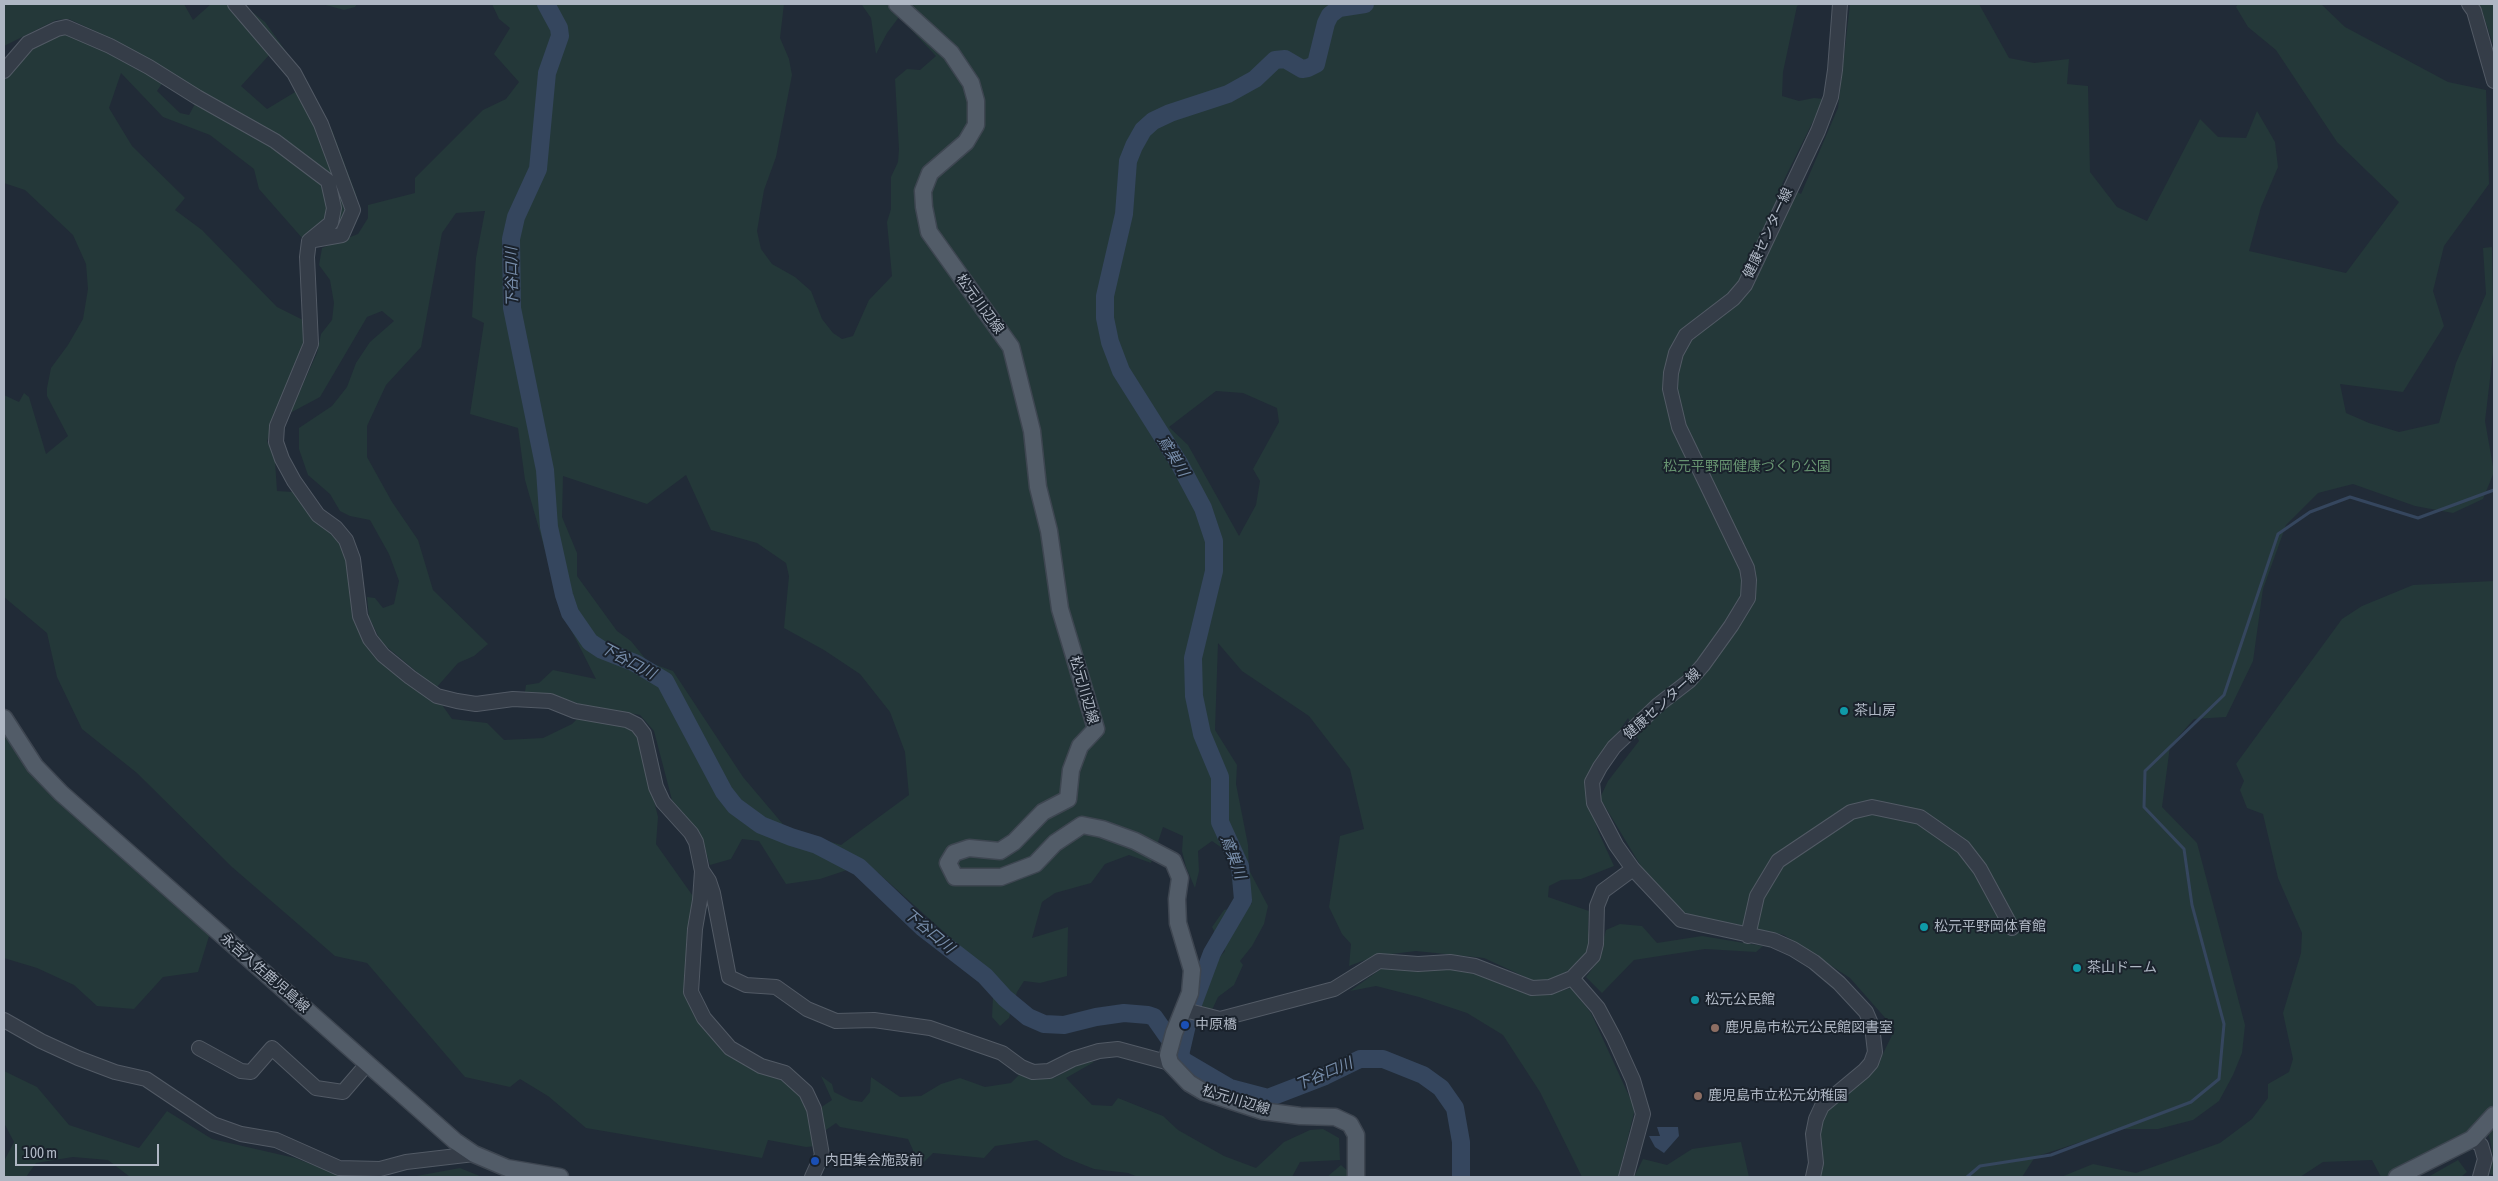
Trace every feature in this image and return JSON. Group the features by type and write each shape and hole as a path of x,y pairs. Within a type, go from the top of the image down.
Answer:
{"main road":[{"name":"松元川辺線","path":"897,4 951,53 971,83 976,101 976,125 966,142 930,173 923,191 924,207 929,232 1011,347 1032,431 1038,487 1049,531 1060,609 1096,729 1080,746 1071,770 1068,799 1043,812 1014,842 1000,852 969,848 954,853 948,863 956,877 1001,877 1034,864 1055,843 1082,825 1102,829 1135,841 1173,861 1180,878 1177,899 1178,923 1192,970 1191,1011 1174,1033 1169,1059 1189,1083 1204,1092 1262,1110 1300,1116 1335,1117 1350,1124 1356,1135 1356,1177"},
{"name":"永吉入佐鹿児島線","path":"4,718 35,766 61,793 455,1141 474,1154 507,1168 560,1177"},
{"path":"2397,1177 2472,1139 2494,1115"}],"street":[{"path":"235,4 294,73 321,124 353,210 342,235 309,242"},
{"name":"健康センター線","path":"1813,1177 1816,1163 1812,1134 1822,1106 1871,1062 1875,1052 1872,1026 1866,1012 1839,983 1814,962 1773,940 1681,920 1633,869 1616,845 1594,803 1592,782 1614,747 1658,705 1689,682 1731,626 1748,598 1747,568 1679,427 1670,389 1671,373 1676,353 1686,335 1733,299 1749,278 1794,176 1818,131 1831,97 1840,4"},
{"path":"2469,4 2474,11 2494,81"},
{"path":"4,71 28,43 57,29 66,27 110,46 149,67 197,97 275,140 328,181 334,208 331,223 309,242 307,257 310,344 305,362 277,426 276,442 294,481 318,515 336,528 346,540 353,559 360,616 370,639 383,655 410,678 437,696 476,704 513,699 550,701 575,711 627,720 637,726 644,734 656,787 663,802 685,824 694,837 702,872 695,929 691,992 704,1018 730,1048 761,1066 785,1073 806,1092 814,1109 822,1155 812,1177"},
{"path":"1748,936 1757,896 1778,861 1851,812 1872,806 1920,817 1963,847 1980,869 2012,928"},
{"path":"1191,1011 1220,1019 1334,989 1379,961 1418,964 1450,962 1475,966 1540,989 1572,978 1593,956 1596,944 1597,906 1603,891 1633,869"},
{"path":"702,872 709,881 713,893 729,976 742,983 776,987 807,1010 836,1021 874,1020 930,1028 1002,1053 1021,1067 1032,1072 1049,1071 1073,1058 1099,1051 1118,1049 1169,1059"},
{"path":"1572,978 1598,1008 1606,1023 1633,1080 1643,1114 1626,1177"},
{"path":"4,1020 41,1041 78,1058 115,1072 146,1079 213,1124 241,1134 276,1140 339,1168 380,1169 406,1162 474,1154"},
{"path":"199,1048 241,1071 251,1072 272,1048 316,1088 343,1092 368,1063"},
{"path":"2472,1139 2481,1145 2485,1159 2480,1177"}],"green space":[{"path":"4,4 184,4 193,20 211,4 242,4 265,22 285,50 271,53 241,86 267,109 305,86 332,130 357,197 359,216 350,227 331,235 331,178 222,103 95,31 69,19 56,20 4,46"},
{"path":"322,4 357,4 355,7 344,10"},
{"name":"松元平野岡健康づくり公園","path":"492,4 784,4 780,38 789,59 792,75 776,157 764,190 757,231 761,249 772,264 795,277 811,291 822,319 833,333 842,339 853,336 869,300 892,276 887,222 891,209 891,177 898,162 899,149 895,79 907,69 920,70 936,56 899,17 887,33 876,54 871,18 862,5 858,4 1801,4 1797,6 1783,72 1782,96 1799,101 1814,98 1824,99 1782,184 1801,194 1838,108 1850,4 1979,4 2009,58 2034,63 2069,59 2067,84 2088,86 2090,172 2117,207 2147,221 2200,119 2218,137 2246,138 2257,111 2275,142 2278,167 2261,207 2249,251 2346,273 2399,202 2337,142 2276,50 2248,27 2236,7 2238,4 2321,4 2345,27 2448,82 2486,90 2489,184 2444,246 2433,291 2444,326 2403,392 2340,384 2346,413 2369,423 2399,432 2439,423 2456,363 2486,294 2483,248 2492,247 2494,345 2485,421 2494,472 2483,499 2453,513 2415,506 2353,484 2318,493 2286,525 2263,589 2253,661 2226,717 2194,719 2170,746 2162,807 2197,843 2245,1025 2242,1053 2219,1101 2193,1120 2158,1129 2120,1129 2035,1157 2022,1177 1820,1177 1823,1164 1818,1139 1820,1123 1827,1108 1876,1068 1895,1029 1850,978 1784,935 1726,922 1682,915 1648,878 1600,798 1608,781 1639,741 1628,718 1588,776 1586,794 1598,831 1614,866 1581,879 1561,880 1549,886 1548,897 1589,911 1588,929 1591,943 1584,958 1552,980 1534,981 1484,958 1416,951 1376,956 1349,966 1351,944 1342,934 1329,907 1340,836 1364,829 1350,769 1309,716 1242,671 1218,643 1215,730 1237,765 1236,784 1248,845 1249,870 1268,906 1264,924 1252,946 1240,961 1243,965 1234,985 1218,997 1212,1010 1200,1005 1216,961 1225,951 1212,927 1224,910 1252,904 1233,886 1231,864 1222,848 1212,841 1198,851 1199,871 1195,888 1186,867 1182,851 1183,836 1163,827 1151,863 1129,855 1105,864 1091,883 1055,893 1042,902 1032,938 1068,927 1067,976 1040,983 1024,981 1017,992 1009,1018 1000,1026 992,1017 993,997 963,949 876,871 847,870 820,879 786,884 759,841 742,839 731,859 710,865 700,833 672,800 654,731 640,715 579,704 552,694 525,692 526,685 539,683 553,670 596,679 564,616 525,480 518,428 470,414 484,323 472,317 476,258 485,211 456,213 442,233 421,347 386,385 367,426 367,457 392,502 418,540 433,590 488,644 474,656 458,663 436,688 381,642 369,617 367,597 375,598 383,608 394,604 399,581 389,554 370,520 350,516 340,511 330,494 308,475 299,449 299,428 332,406 347,387 356,363 370,342 394,321 382,311 367,317 320,397 290,413 317,353 321,334 332,320 334,303 330,280 319,265 322,248 358,234 368,218 368,205 415,193 415,178 483,110 506,99 519,82 494,54 510,28 499,19","holes":["1216,391 1243,393 1277,408 1279,422 1253,469 1260,481 1256,505 1239,536 1188,445 1169,427","686,475 711,530 757,543 786,563 789,576 784,628 824,650 860,674 890,712 905,752 909,795 841,845 787,829 743,777 673,671 648,662 631,641 617,631 577,576 577,553 562,517 563,476 647,504"]},
{"path":"2477,4 2494,4 2494,47 2482,11"},
{"path":"60,33 70,34 110,51 163,82 157,91 180,113 189,115 196,102 263,138 319,176 329,208 323,221 303,239 259,189 254,169 210,135 163,117 121,73 109,108 132,146 185,198 175,210 202,230 277,307 303,320 303,345 267,441 275,461 277,491 293,492 315,519 332,531 346,551 354,617 440,702 452,719 487,723 504,740 543,738 572,724 579,717 625,726 637,732 658,817 656,844 695,899 686,983 714,1040 783,1078 803,1095 810,1111 816,1146 806,1147 768,1140 762,1158 586,1128 548,1096 520,1079 510,1087 465,1077 367,963 335,956 232,867 137,773 82,729 57,677 47,633 4,597 4,395 19,402 24,393 29,397 46,454 68,436 47,396 47,388 51,368 68,345 83,319 88,289 86,264 73,235 25,190 4,183 4,80 30,49"},
{"path":"2494,581 2494,1108 2470,1133 2386,1177 2381,1177 2372,1160 2323,1162 2300,1177 2061,1177 2093,1164 2136,1173 2220,1143 2252,1119 2268,1098 2268,1084 2289,1072 2293,1059 2283,1013 2301,953 2302,933 2278,878 2263,814 2247,808 2240,790 2244,781 2236,764 2342,619 2362,606 2413,585"},
{"path":"4,725 210,933 198,972 163,977 134,1009 97,1006 74,985 37,968 4,958"},
{"path":"1620,924 1642,926 1657,943 1702,936 1763,946 1756,952 1705,949 1634,960 1602,993 1586,977 1598,961 1606,930"},
{"path":"1448,968 1476,974 1530,995 1551,994 1571,988 1591,1013 1635,1109 1618,1177 1582,1177 1540,1092 1503,1035 1467,1013 1419,997 1376,986 1350,991 1381,969"},
{"path":"1088,1060 1094,1062 1066,1078 1092,1105 1112,1106 1118,1098 1163,1116 1178,1130 1224,1156 1256,1168 1284,1142 1310,1130 1323,1129 1339,1138 1340,1160 1300,1162 1292,1177 1138,1177 1128,1173 1094,1169 1064,1157 1037,1140 995,1146 984,1158 933,1153 922,1164 912,1162 913,1150 908,1139 840,1127 836,1123 823,1132 817,1114 823,1106 832,1100 821,1076 832,1084 834,1092 850,1100 862,1102 870,1092 871,1077 900,1097 921,1096 941,1084 960,1078 985,1087 1011,1083 1019,1075 1054,1078"},
{"path":"4,1071 37,1087 69,1125 139,1148 167,1111 212,1139 295,1158 345,1177 130,1177 108,1160 73,1157 36,1163 26,1177 4,1177 4,1161 14,1142 4,1123"},
{"path":"2494,1126 2494,1175 2490,1174 2493,1156 2489,1135"},
{"path":"1741,1142 1749,1177 1634,1177 1643,1159 1667,1165 1692,1149"},
{"path":"2458,1160 2467,1172 2461,1177 2428,1177"},
{"path":"1341,1165 1349,1172 1349,1177 1327,1177"},
{"path":"460,1168 482,1177 411,1177"}],"water":[{"path":"1657,1127 1678,1127 1679,1136 1664,1153 1655,1147 1649,1136 1660,1136"}],"waterway":[{"name":"下谷口川","path":"546,4 559,28 560,36 547,73 538,169 516,217 511,239 512,308 545,470 549,527 564,595 570,613 590,642 602,650 635,663 665,681 724,792 735,806 761,825 817,845 859,867 923,928 985,976 1005,998 1028,1017 1044,1024 1064,1025 1096,1017 1124,1013 1148,1015 1154,1017 1168,1037"},
{"name":"鳶巣川","path":"1365,4 1339,8 1330,15 1326,23 1316,64 1302,69 1285,59 1275,60 1255,79 1228,94 1170,113 1153,121 1143,130 1128,161 1124,214 1105,296 1105,318 1110,342 1121,371 1179,463 1203,508 1214,541 1214,571 1193,658 1194,696 1202,734 1220,777 1220,822 1240,866 1243,900 1212,953 1190,1012 1180,1055 1184,1061 1230,1088 1268,1098 1325,1076 1360,1059 1383,1059 1423,1075 1441,1088 1455,1108 1461,1142 1461,1177"},
{"path":"1967,1177 1980,1166 2051,1155 2191,1102 2219,1079 2224,1024 2192,905 2184,849 2144,807 2145,771 2224,695 2278,534 2310,512 2350,497 2418,518 2494,490"}],"place":[{"name":"茶山房","path":"1844,711"},
{"name":"松元平野岡体育館","path":"1924,927"},
{"name":"茶山ドーム","path":"2077,968"},
{"name":"松元公民館","path":"1695,1000"},
{"name":"中原橋","path":"1185,1025"},
{"name":"鹿児島市松元公民館図書室","path":"1715,1028"},
{"name":"鹿児島市立松元幼稚園","path":"1698,1096"},
{"name":"内田集会施設前","path":"815,1161"}]}
